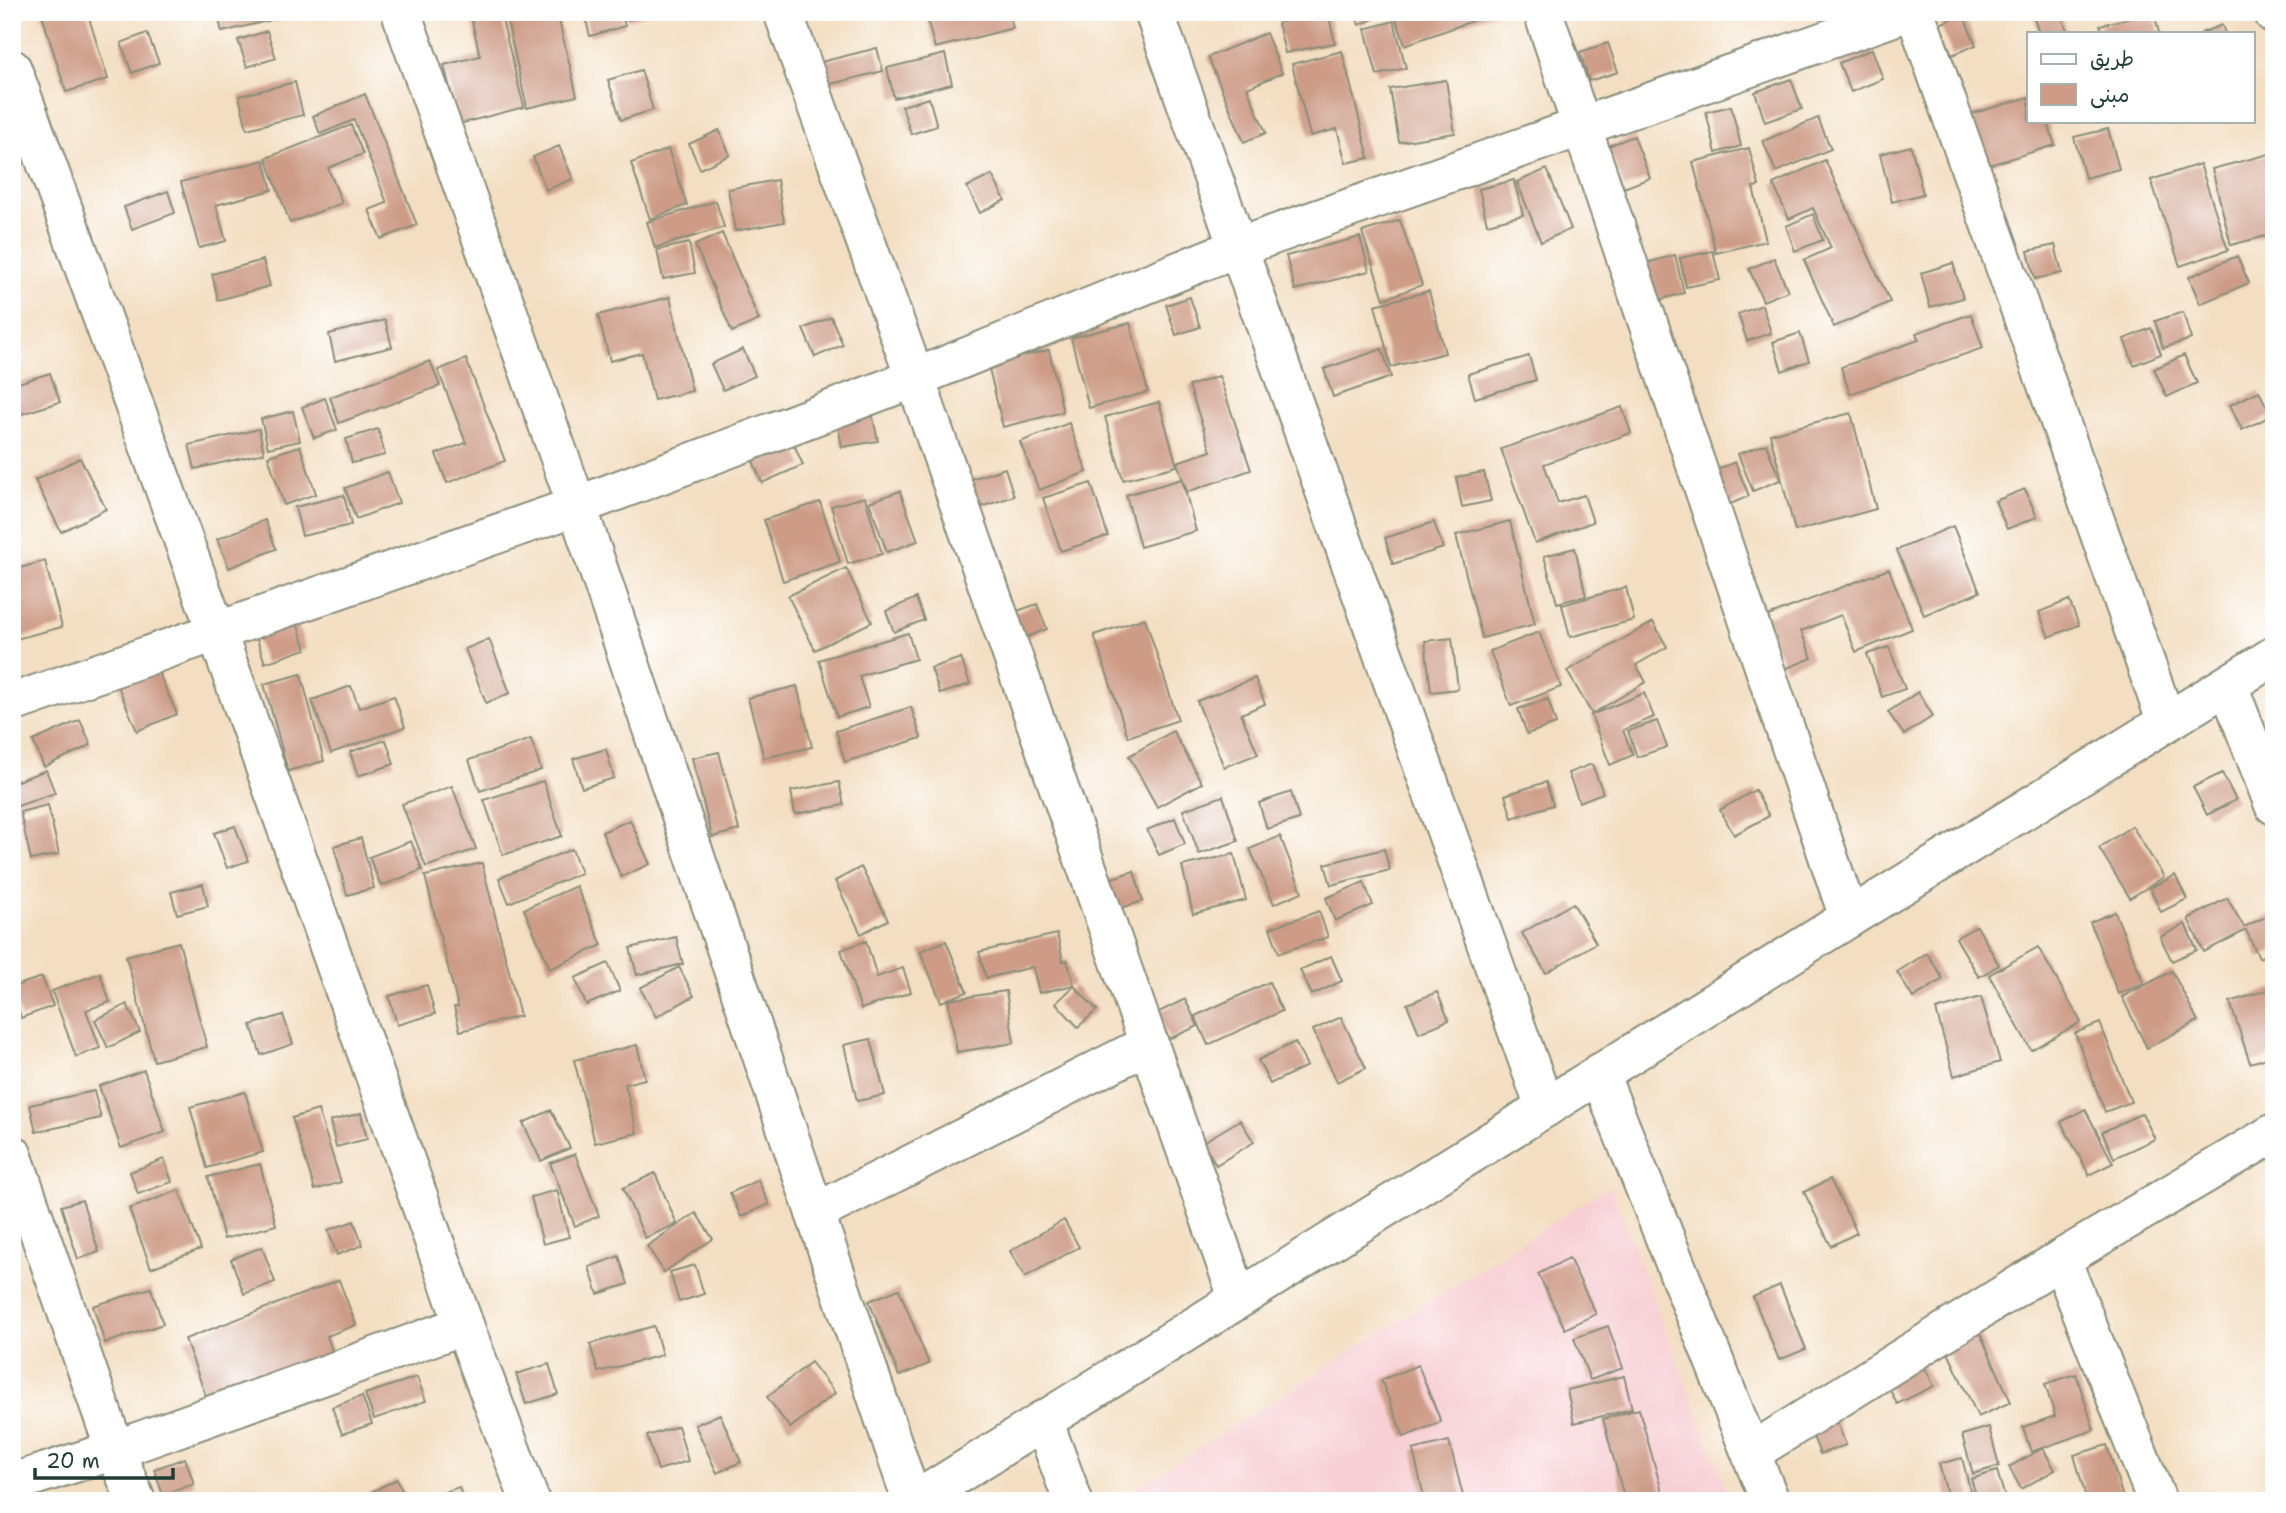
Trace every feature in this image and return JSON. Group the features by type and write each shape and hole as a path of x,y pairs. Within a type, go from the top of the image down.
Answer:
{"street":[{"path":"401,12 577,506 914,1501 2274,656"},
{"path":"783,12 915,378 1238,1298"},
{"path":"1154,12 1545,1108"},
{"path":"1543,12 1849,918"},
{"path":"12,703 577,506 915,378 1236,248 1907,12"},
{"path":"1915,12 2166,721"},
{"path":"12,69 464,1325 530,1501"},
{"path":"2228,685 2274,805"},
{"path":"815,1213 1149,1044"},
{"path":"1599,1073 1770,1501"},
{"path":"1752,1452 2061,1259 2274,1133"},
{"path":"12,1154 136,1501"},
{"path":"2061,1259 2157,1501"},
{"path":"12,1483 116,1450 464,1325"},
{"path":"1043,1420 1073,1501"}],"shaded area":[{"path":"1610,1186 1731,1501 1131,1501 1129,1493"}],"building":[{"path":"41,12 87,12 108,79 66,92"},
{"path":"217,12 300,12 300,13 222,32"},
{"path":"500,12 524,107 459,124 444,65 480,56 470,13"},
{"path":"505,12 557,12 577,96 527,108"},
{"path":"584,12 621,12 625,26 590,36"},
{"path":"625,12 651,12 651,13 628,20"},
{"path":"925,12 1009,12 1013,28 935,48"},
{"path":"1354,12 1390,12 1359,25"},
{"path":"1412,12 1495,13 1405,45 1396,18"},
{"path":"1740,12 1762,12 1762,13 1742,19"},
{"path":"2032,12 2060,12 2068,32 2039,32"},
{"path":"2154,12 2159,32 2102,32 2100,25"},
{"path":"1328,13 1335,43 1285,53 1278,23"},
{"path":"1963,14 1976,45 1952,55 1940,24"},
{"path":"1394,21 1406,68 1377,75 1365,29"},
{"path":"2222,25 2225,32 2204,32"},
{"path":"267,31 276,58 247,67 238,40"},
{"path":"147,33 159,63 132,73 121,43"},
{"path":"1266,33 1282,73 1247,88 1266,133 1244,142 1208,57"},
{"path":"1608,43 1618,72 1589,81 1580,52"},
{"path":"877,48 883,71 823,86 817,63"},
{"path":"1872,49 1883,79 1851,92 1839,63"},
{"path":"1342,51 1369,158 1346,163 1337,129 1310,136 1292,64"},
{"path":"945,54 952,84 894,98 887,68"},
{"path":"641,70 653,110 621,120 608,80"},
{"path":"1791,79 1802,109 1765,122 1755,92"},
{"path":"1446,80 1455,133 1399,142 1390,89"},
{"path":"295,82 303,115 247,129 239,96"},
{"path":"365,94 417,225 381,239 369,210 387,203 354,120 320,134 313,116"},
{"path":"929,98 937,126 911,134 902,106"},
{"path":"2027,98 2027,122 2047,122 2055,145 1986,166 1971,114"},
{"path":"1731,106 1741,146 1716,153 1706,112"},
{"path":"1818,118 1831,149 1776,172 1763,141"},
{"path":"351,125 363,154 328,168 342,203 290,223 266,158"},
{"path":"2108,129 2119,169 2085,178 2074,137"},
{"path":"719,130 730,155 700,169 689,144"},
{"path":"1634,136 1650,178 1624,188 1608,146"},
{"path":"559,146 573,179 546,190 533,157"},
{"path":"1911,146 1923,194 1892,202 1880,154"},
{"path":"1749,148 1759,186 1753,187 1766,241 1716,253 1693,162"},
{"path":"668,149 687,205 650,219 631,163"},
{"path":"2273,153 2274,234 2231,245 2212,169"},
{"path":"264,160 272,190 216,205 226,241 199,248 181,182"},
{"path":"1825,160 1890,302 1834,327 1804,260 1831,248 1813,208 1789,219 1773,184"},
{"path":"2200,164 2228,250 2180,266 2151,180"},
{"path":"1547,169 1571,229 1541,242 1517,182"},
{"path":"992,175 1005,200 980,213 967,187"},
{"path":"777,180 784,222 735,231 728,189"},
{"path":"1514,180 1523,215 1487,224 1479,189"},
{"path":"168,191 175,213 132,229 124,207"},
{"path":"716,201 724,227 655,248 647,222"},
{"path":"1813,214 1823,240 1795,251 1786,226"},
{"path":"1400,220 1422,285 1384,299 1362,232"},
{"path":"722,233 759,320 732,332 695,245"},
{"path":"1360,237 1369,271 1295,290 1286,256"},
{"path":"689,243 695,273 663,279 657,250"},
{"path":"2055,245 2062,273 2035,279 2028,251"},
{"path":"1713,251 1720,280 1686,287 1680,258"},
{"path":"12,254 20,269 12,274"},
{"path":"1675,255 1684,293 1655,301 1646,263"},
{"path":"2237,256 2249,283 2200,304 2189,277"},
{"path":"1774,258 1788,291 1763,301 1749,269"},
{"path":"263,260 270,286 218,300 212,274"},
{"path":"1953,263 1963,298 1930,307 1921,273"},
{"path":"1429,291 1445,353 1391,367 1375,305"},
{"path":"670,297 692,391 654,400 642,353 610,361 598,315"},
{"path":"1190,297 1200,327 1176,335 1166,305"},
{"path":"1762,305 1771,333 1747,341 1738,314"},
{"path":"2183,312 2191,339 2163,348 2155,321"},
{"path":"1971,314 1983,348 1850,394 1841,367 1919,340 1916,333"},
{"path":"831,317 843,345 815,357 803,329"},
{"path":"385,320 392,347 335,361 329,334"},
{"path":"1130,323 1148,392 1089,408 1071,338"},
{"path":"2151,328 2161,354 2134,365 2124,339"},
{"path":"1800,333 1809,361 1782,371 1773,342"},
{"path":"743,349 755,376 723,390 711,364"},
{"path":"1382,349 1391,377 1333,397 1324,369"},
{"path":"1049,350 1063,412 1003,427 988,364"},
{"path":"2184,355 2197,383 2167,397 2154,369"},
{"path":"1529,356 1536,380 1475,398 1468,374"},
{"path":"466,359 505,461 447,483 436,454 466,443 438,370"},
{"path":"430,361 440,386 339,423 330,397"},
{"path":"50,373 60,402 12,417 12,385"},
{"path":"1219,376 1251,470 1187,492 1177,462 1211,451 1189,386"},
{"path":"2259,391 2271,416 2242,430 2230,405"},
{"path":"325,398 337,430 314,438 302,407"},
{"path":"1159,402 1177,466 1123,480 1105,417"},
{"path":"1622,407 1631,433 1544,464 1558,503 1584,495 1593,522 1535,543 1501,449"},
{"path":"293,411 300,441 268,448 261,419"},
{"path":"872,413 878,441 842,447 837,420"},
{"path":"1851,413 1876,509 1795,531 1770,434"},
{"path":"1069,423 1087,472 1039,490 1020,442"},
{"path":"259,429 264,453 195,469 189,445"},
{"path":"378,429 385,455 352,463 346,439"},
{"path":"791,438 803,465 762,483 751,456"},
{"path":"1766,444 1780,480 1753,491 1738,454"},
{"path":"300,446 316,494 284,505 268,456"},
{"path":"80,458 106,509 61,532 35,480"},
{"path":"1735,462 1749,496 1726,506 1711,472"},
{"path":"1005,468 1014,496 975,509 966,481"},
{"path":"388,472 399,503 356,519 345,488"},
{"path":"1484,472 1491,501 1462,507 1456,477"},
{"path":"1182,479 1196,531 1140,547 1126,495"},
{"path":"1091,483 1108,536 1061,551 1043,498"},
{"path":"2025,489 2037,517 2007,529 1995,501"},
{"path":"900,491 918,541 887,552 869,502"},
{"path":"344,495 351,525 302,536 295,507"},
{"path":"865,497 882,554 848,564 831,506"},
{"path":"820,502 840,562 783,581 764,520"},
{"path":"265,520 276,549 229,568 217,539"},
{"path":"1510,521 1535,624 1482,638 1456,535"},
{"path":"1434,522 1443,548 1393,564 1385,538"},
{"path":"1953,526 1980,592 1924,615 1897,550"},
{"path":"1575,548 1586,596 1557,603 1544,556"},
{"path":"45,561 62,627 12,640 12,570"},
{"path":"846,568 872,622 815,650 788,596"},
{"path":"1889,569 1912,629 1856,652 1841,615 1801,631 1812,658 1785,669 1765,617"},
{"path":"1626,587 1634,620 1570,637 1562,605"},
{"path":"916,598 924,620 894,632 886,611"},
{"path":"2069,600 2079,625 2049,637 2039,612"},
{"path":"1037,604 1047,629 1019,640 1009,614"},
{"path":"1145,618 1178,720 1128,737 1094,635"},
{"path":"296,620 306,649 265,663 255,634"},
{"path":"1653,622 1667,647 1636,665 1646,682 1592,714 1567,671"},
{"path":"1539,632 1561,687 1511,706 1490,651"},
{"path":"908,633 916,659 859,676 869,707 837,717 819,660"},
{"path":"1452,638 1458,689 1431,692 1425,641"},
{"path":"489,639 510,693 486,703 465,649"},
{"path":"1889,647 1905,689 1882,697 1867,654"},
{"path":"961,658 970,684 940,694 931,668"},
{"path":"156,667 177,714 137,731 117,684"},
{"path":"301,674 324,761 288,771 264,684"},
{"path":"1255,678 1265,704 1241,714 1258,754 1224,767 1197,701"},
{"path":"351,686 359,708 394,696 405,727 331,753 312,700"},
{"path":"797,686 812,747 764,758 748,698"},
{"path":"1918,692 1933,716 1904,735 1888,712"},
{"path":"1644,693 1654,717 1623,730 1633,755 1610,765 1591,715"},
{"path":"1548,699 1556,724 1527,734 1518,709"},
{"path":"911,707 921,738 845,762 836,731"},
{"path":"80,720 91,745 44,767 33,741"},
{"path":"1657,721 1667,747 1637,757 1628,731"},
{"path":"1173,731 1202,783 1157,807 1129,756"},
{"path":"531,739 541,770 480,791 469,760"},
{"path":"386,740 394,764 358,776 350,752"},
{"path":"606,749 614,778 582,788 573,759"},
{"path":"719,752 739,830 712,837 692,758"},
{"path":"1592,764 1603,793 1579,802 1568,773"},
{"path":"46,770 55,793 12,808 12,783"},
{"path":"2222,773 2236,800 2207,815 2193,787"},
{"path":"543,781 562,836 503,855 484,800"},
{"path":"839,782 844,805 795,814 791,791"},
{"path":"1546,782 1553,805 1512,818 1505,795"},
{"path":"452,786 476,849 426,867 402,804"},
{"path":"1755,790 1769,816 1734,835 1720,810"},
{"path":"1291,792 1299,819 1267,829 1259,803"},
{"path":"1223,796 1238,841 1199,854 1183,810"},
{"path":"48,805 59,854 31,860 20,812"},
{"path":"1175,818 1185,844 1159,855 1147,830"},
{"path":"630,820 650,864 621,877 602,832"},
{"path":"235,826 248,861 227,868 214,833"},
{"path":"2132,826 2164,877 2130,898 2099,848"},
{"path":"1280,836 1302,892 1274,904 1250,849"},
{"path":"361,838 374,888 347,895 334,846"},
{"path":"411,841 422,870 381,886 369,857"},
{"path":"572,849 581,873 509,903 499,878"},
{"path":"1384,849 1390,870 1331,885 1325,864"},
{"path":"1234,854 1246,900 1193,914 1182,866"},
{"path":"482,863 520,1016 460,1031 454,1007 458,1007 425,876"},
{"path":"861,867 888,920 861,934 835,881"},
{"path":"1134,871 1143,901 1115,910 1106,880"},
{"path":"2175,875 2187,899 2161,912 2150,888"},
{"path":"1364,882 1373,905 1335,921 1326,898"},
{"path":"203,884 208,906 177,914 171,892"},
{"path":"576,886 602,945 550,969 524,909"},
{"path":"2227,898 2244,927 2274,913 2274,950 2259,958 2246,930 2204,952 2188,919"},
{"path":"1573,903 1596,943 1546,973 1522,933"},
{"path":"1319,911 1328,937 1279,953 1270,928"},
{"path":"2115,912 2144,984 2118,994 2090,922"},
{"path":"2185,924 2197,950 2172,961 2160,937"},
{"path":"1977,926 1999,965 1979,977 1956,938"},
{"path":"1057,934 1063,961 1067,960 1074,985 1039,993 1033,967 986,978 979,952"},
{"path":"676,937 683,964 637,975 630,948"},
{"path":"866,941 877,977 903,968 911,992 861,1009 841,950"},
{"path":"946,941 967,992 941,1002 920,951"},
{"path":"179,942 207,1047 154,1061 126,956"},
{"path":"2038,947 2081,1022 2031,1050 1989,975"},
{"path":"1927,953 1943,979 1913,998 1897,972"},
{"path":"1331,956 1342,981 1312,995 1300,970"},
{"path":"608,963 620,991 586,1005 575,978"},
{"path":"679,967 694,996 656,1017 640,988"},
{"path":"2172,971 2198,1021 2147,1048 2122,997"},
{"path":"100,973 110,1002 86,1010 100,1048 76,1057 52,991"},
{"path":"42,977 53,1006 21,1018 12,987"},
{"path":"1269,982 1282,1011 1208,1045 1195,1016"},
{"path":"427,985 435,1014 397,1025 389,996"},
{"path":"1074,986 1097,1010 1078,1027 1056,1003"},
{"path":"2274,988 2274,1056 2250,1063 2230,1002"},
{"path":"1006,991 1014,1043 957,1052 948,1000"},
{"path":"1437,992 1449,1020 1419,1033 1407,1004"},
{"path":"1981,997 2000,1062 1954,1076 1936,1010"},
{"path":"1185,999 1198,1026 1169,1039 1157,1013"},
{"path":"127,1004 140,1032 108,1048 95,1020"},
{"path":"283,1015 293,1044 261,1055 251,1025"},
{"path":"1341,1017 1366,1068 1337,1082 1313,1030"},
{"path":"2100,1023 2131,1102 2105,1112 2075,1033"},
{"path":"871,1039 885,1095 857,1101 844,1045"},
{"path":"1295,1042 1307,1066 1270,1084 1258,1060"},
{"path":"637,1045 645,1079 625,1084 637,1133 595,1143 574,1060"},
{"path":"144,1070 165,1132 121,1148 99,1086"},
{"path":"94,1091 101,1118 36,1132 30,1105"},
{"path":"245,1092 263,1152 207,1168 190,1107"},
{"path":"2085,1109 2113,1163 2089,1175 2061,1122"},
{"path":"318,1110 341,1182 315,1190 292,1118"},
{"path":"551,1110 570,1148 541,1161 523,1123"},
{"path":"361,1113 367,1139 336,1147 330,1121"},
{"path":"2142,1113 2155,1139 2114,1158 2102,1132"},
{"path":"1240,1120 1254,1142 1216,1165 1203,1142"},
{"path":"575,1154 599,1216 575,1226 550,1163"},
{"path":"164,1159 172,1182 138,1194 130,1172"},
{"path":"260,1164 276,1225 224,1239 208,1177"},
{"path":"655,1173 677,1224 645,1238 623,1188"},
{"path":"1830,1179 1857,1233 1831,1246 1804,1192"},
{"path":"758,1180 769,1204 741,1217 730,1193"},
{"path":"179,1190 201,1249 151,1268 129,1209"},
{"path":"557,1190 569,1237 543,1244 531,1197"},
{"path":"82,1200 99,1252 78,1259 61,1206"},
{"path":"696,1213 713,1239 664,1272 647,1246"},
{"path":"1064,1220 1079,1247 1025,1277 1010,1251"},
{"path":"354,1221 363,1245 337,1255 328,1230"},
{"path":"262,1247 275,1282 244,1294 231,1259"},
{"path":"619,1256 628,1284 598,1294 589,1267"},
{"path":"1569,1258 1596,1314 1565,1329 1538,1274"},
{"path":"695,1265 704,1294 679,1302 670,1272"},
{"path":"339,1280 356,1325 327,1336 335,1359 210,1407 185,1339"},
{"path":"1780,1285 1806,1349 1779,1360 1753,1297"},
{"path":"151,1288 163,1324 105,1343 93,1306"},
{"path":"899,1289 929,1364 899,1376 869,1301"},
{"path":"654,1326 662,1355 598,1372 590,1344"},
{"path":"1608,1326 1623,1368 1590,1380 1574,1338"},
{"path":"1978,1329 2011,1402 1978,1417 1944,1344"},
{"path":"1921,1360 1934,1386 1897,1404 1884,1378"},
{"path":"811,1362 835,1393 790,1428 767,1397"},
{"path":"549,1364 558,1394 526,1404 516,1374"},
{"path":"1418,1365 1441,1422 1404,1437 1381,1380"},
{"path":"2076,1374 2094,1430 2031,1452 2023,1427 2055,1416 2045,1384"},
{"path":"1624,1376 1632,1409 1574,1423 1567,1390"},
{"path":"417,1377 426,1401 374,1419 365,1394"},
{"path":"362,1396 372,1424 342,1434 332,1407"},
{"path":"1639,1409 1664,1499 1657,1501 1625,1501 1603,1419"},
{"path":"1833,1412 1846,1445 1820,1454 1807,1421"},
{"path":"720,1414 741,1462 717,1473 695,1425"},
{"path":"678,1426 688,1461 658,1470 647,1436"},
{"path":"1989,1427 1999,1466 1973,1474 1962,1435"},
{"path":"1449,1441 1464,1500 1425,1501 1413,1450"},
{"path":"2107,1445 2124,1501 2087,1501 2074,1455"},
{"path":"2043,1448 2055,1470 2021,1489 2009,1467"},
{"path":"185,1458 194,1484 163,1495 154,1469"},
{"path":"1962,1458 1973,1501 1949,1501 1939,1464"},
{"path":"1997,1471 2006,1501 1978,1501 1971,1479"},
{"path":"397,1479 407,1501 368,1501 365,1495"},
{"path":"459,1487 464,1501 422,1501 422,1500"}]}
